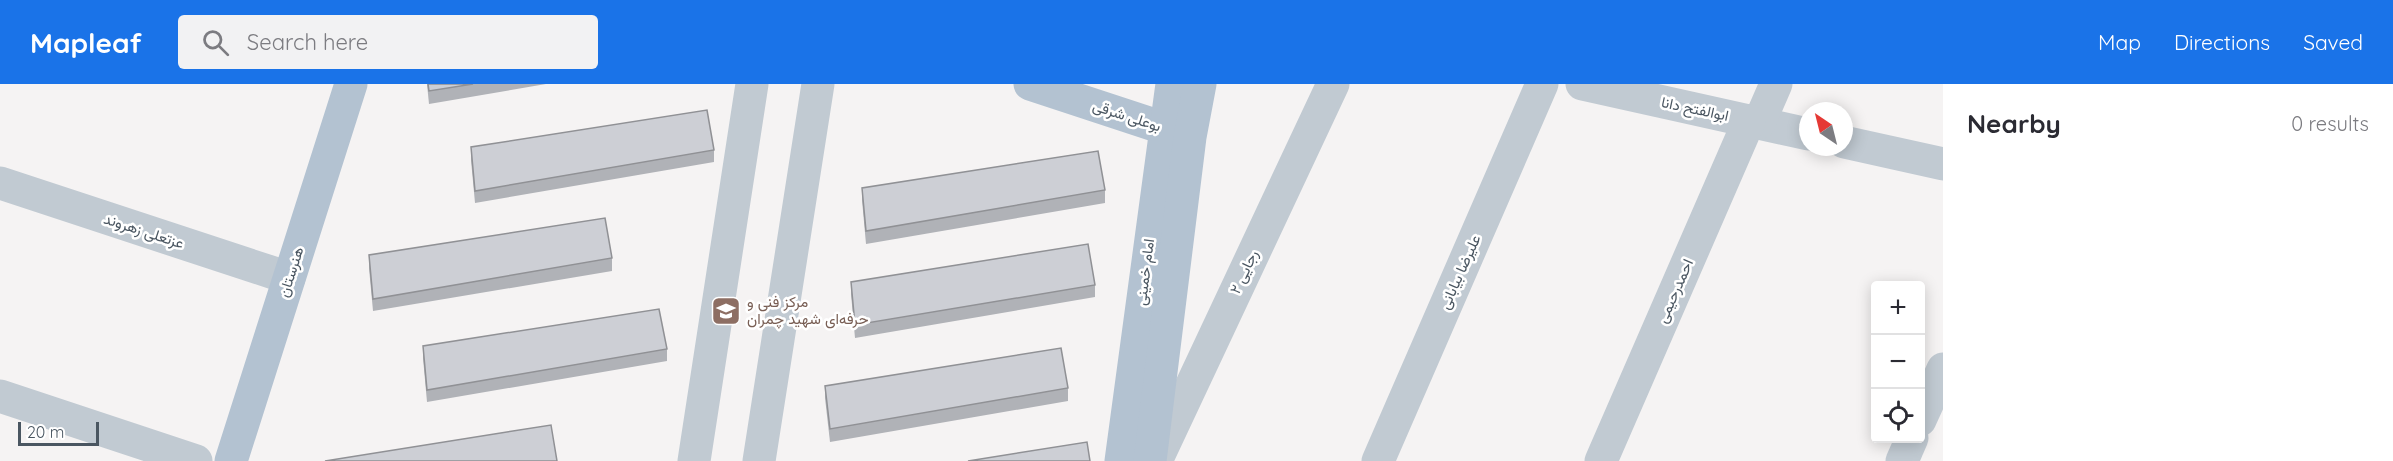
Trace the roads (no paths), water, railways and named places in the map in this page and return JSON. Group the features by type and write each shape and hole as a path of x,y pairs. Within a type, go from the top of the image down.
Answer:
{"main road":[{"name":"هنرستان","path":"231,461 351,84"},
{"name":"بوعلی شرقی","path":"1030,84 1177,133"},
{"name":"امام خمینی","path":"1150,461 1177,133 1172,84"},
{"name":"امام خمینی","path":"1121,461 1177,133 1200,84"}],"street":[{"path":"694,461 752,84"},
{"path":"759,461 818,84"},
{"name":"رجایی ۲","path":"1156,461 1333,84"},
{"name":"علیرضا بیابانی","path":"1378,461 1542,84"},
{"name":"ابوالفتح دانا","path":"1582,84 1799,132"},
{"name":"احمدرحیمی","path":"1601,461 1754,122 1776,84"},
{"path":"1853,144 1943,164"},
{"name":"عزتعلی زهروند","path":"0,183 289,278"},
{"path":"1925,409 1943,369"},
{"path":"0,396 196,461"},
{"path":"1902,461 1910,443"}],"place":[{"name":"مرکز فنی و حرفه‌ای شهید چمران","path":"726,311"}]}
